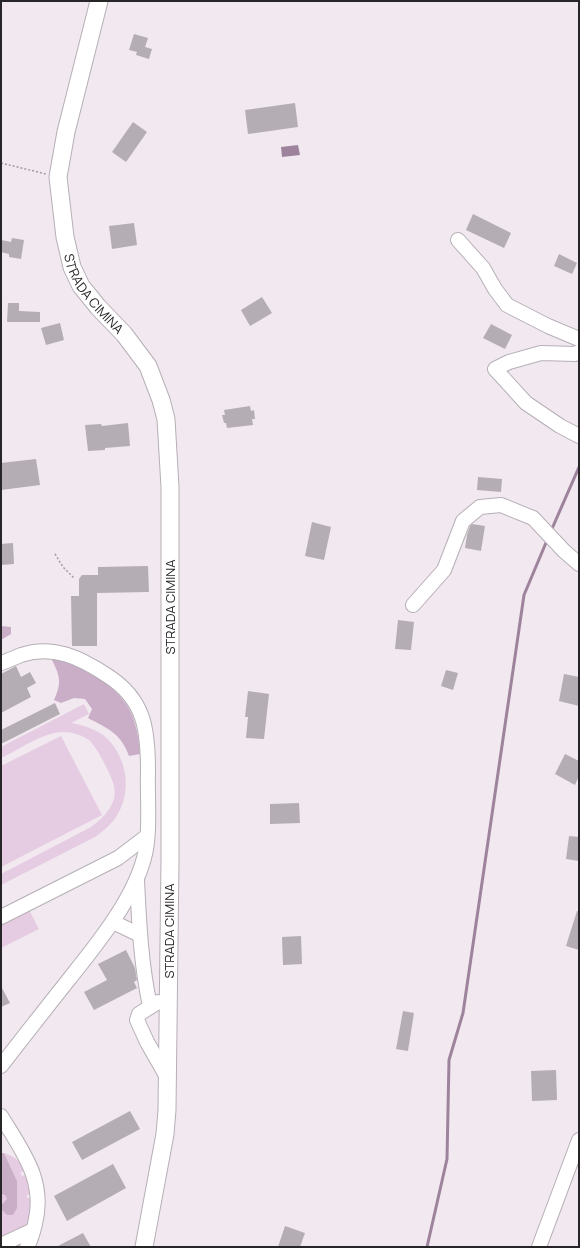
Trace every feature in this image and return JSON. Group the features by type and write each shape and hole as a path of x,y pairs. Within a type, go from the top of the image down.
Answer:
{"main road":[{"name":"STRADA CIMINA","path":"99,1 66,132 58,177 65,236 72,267 81,286 98,307 124,334 148,366 162,400 166,419 170,487 169,997 167,1110 165,1134 144,1247"}],"street":[{"path":"458,240 483,268 495,289 507,305 548,326 579,339"},
{"path":"579,352 575,354 541,353 509,362 495,369 526,403 560,426 579,436"},
{"path":"413,605 444,570 463,521 480,507 501,505 533,518 564,551 579,564"},
{"path":"1,663 22,655 43,651 70,654 94,666 116,681 134,699 143,721 148,744 147,836 145,857 138,877 112,922 95,946 1,1066"},
{"path":"1,917 118,858 147,836"},
{"path":"118,858 128,862 138,877 140,935 144,977 150,1006"},
{"path":"112,922 140,935"},
{"path":"168,1077 137,1020 139,1014 150,1006 169,997"},
{"path":"1,1116 7,1137 30,1164 36,1180 38,1211 27,1247"},
{"path":"539,1247 579,1140"},
{"path":"1,1245 33,1230"}],"path":[{"path":"1,163 58,177"},
{"path":"54,554 63,567 74,578"}],"shaded area":[{"path":"298,145 300,155 282,157 281,147"},
{"path":"1,626 11,627 11,634 1,640"},
{"path":"60,659 92,674 112,688 127,705 134,720 138,734 140,754 129,756 122,742 113,732 88,718 92,709 85,699 74,698 61,703 54,700 58,689 59,680 52,660"},
{"path":"84,704 89,714 71,723 87,727 103,735 118,753 123,764 126,788 120,811 113,821 95,837 1,885 1,874 91,827 105,815 114,799 115,792 113,782 99,753 89,740 80,735 63,732 47,735 1,758 1,747"},
{"path":"61,736 102,815 1,867 1,766"},
{"path":"28,908 39,929 1,948 1,921"},
{"path":"1,1153 4,1153 17,1181 17,1208 13,1215 7,1215 2,1210 2,1204 7,1199 5,1195 1,1194"},
{"path":"4,1153 19,1161 25,1170 20,1173 22,1176 27,1174 32,1194 27,1195 27,1198 32,1198 29,1222 4,1236 1,1234 1,1194 5,1194 7,1199 2,1209 17,1181"}],"building":[{"path":"134,34 148,38 145,47 152,49 149,59 136,55 137,52 129,50"},
{"path":"295,103 298,127 248,134 245,110"},
{"path":"133,122 147,132 126,162 112,152"},
{"path":"473,214 511,233 504,248 466,230"},
{"path":"134,223 137,245 112,249 109,226"},
{"path":"12,238 24,240 21,259 9,257 9,254 1,252 1,240 11,242"},
{"path":"559,254 577,263 572,274 554,266"},
{"path":"262,297 272,313 250,326 241,310"},
{"path":"8,303 19,303 19,311 40,312 40,322 7,322"},
{"path":"60,323 64,340 46,345 41,328"},
{"path":"491,324 512,335 505,349 483,338"},
{"path":"250,406 251,411 254,410 255,419 252,419 253,425 227,428 222,415 225,415 224,410"},
{"path":"128,423 130,446 88,451 85,425 101,424 102,426"},
{"path":"36,459 40,485 1,490 1,463"},
{"path":"478,477 502,479 501,492 477,490"},
{"path":"312,522 331,527 324,560 305,556"},
{"path":"472,524 485,526 481,551 465,548 467,535"},
{"path":"13,543 14,564 1,565 1,544"},
{"path":"148,566 149,592 97,593 97,646 72,646 71,596 79,596 79,579 82,575 98,575 98,567"},
{"path":"398,620 414,622 411,650 395,649"},
{"path":"16,666 21,677 30,672 36,683 27,688 31,697 1,713 1,674"},
{"path":"446,670 458,673 453,690 441,686"},
{"path":"564,674 579,677 579,706 559,701"},
{"path":"248,691 269,694 264,739 246,738 248,717 245,717"},
{"path":"55,703 60,714 1,744 1,730"},
{"path":"565,754 579,761 579,776 575,785 555,774"},
{"path":"299,803 300,823 270,824 270,804"},
{"path":"569,836 579,837 579,861 566,859"},
{"path":"577,911 579,911 579,950 566,946"},
{"path":"301,936 302,964 283,965 282,937"},
{"path":"126,950 135,968 137,980 134,982 137,988 94,1010 84,992 107,980 98,964"},
{"path":"1,986 10,1003 1,1007"},
{"path":"403,1011 414,1013 408,1051 396,1049"},
{"path":"556,1070 557,1100 532,1101 531,1071"},
{"path":"130,1111 140,1129 82,1160 72,1142"},
{"path":"113,1164 126,1188 67,1221 54,1196"},
{"path":"285,1226 305,1233 300,1247 278,1247"},
{"path":"83,1233 91,1247 56,1247"}],"waterway":[{"path":"551,531 579,467"},
{"path":"427,1247 447,1159 449,1060 463,1013 524,595 548,538"}]}
